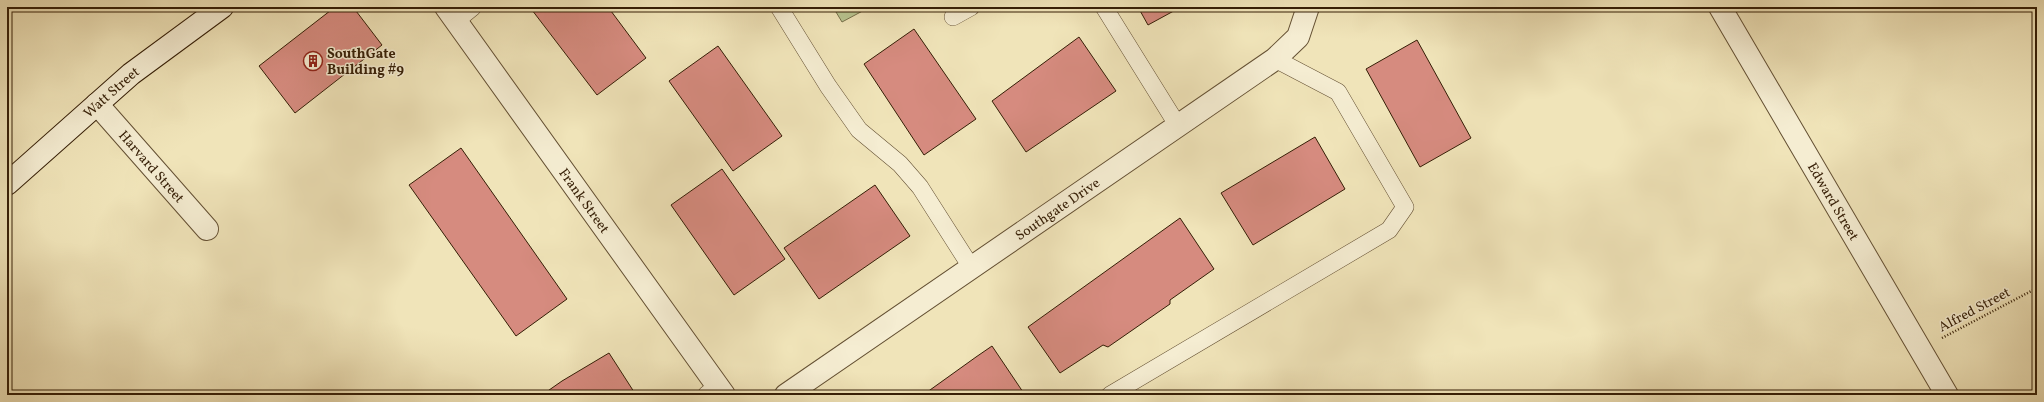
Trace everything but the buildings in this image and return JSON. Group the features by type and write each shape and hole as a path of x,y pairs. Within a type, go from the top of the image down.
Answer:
{"street":[{"name":"Watt Street","path":"7,184 131,74 222,7"},
{"name":"Southgate Drive","path":"786,395 1275,59 1298,37 1308,7"},
{"name":"Edward Street","path":"1720,7 1863,254 1921,349 1947,395"},
{"name":"Frank Street","path":"451,14 716,392"},
{"name":"Harvard Street","path":"97,104 207,229"}],"lane":[{"path":"451,14 473,7"},
{"path":"779,7 828,86 859,130 900,164 920,187 971,267"},
{"path":"953,16 971,7"},
{"path":"1104,7 1178,126"},
{"path":"1110,395 1389,230 1405,207 1338,92 1275,59"}],"path":[{"name":"Alfred Street","path":"1921,349 2037,288"}],"green space":[{"path":"833,7 870,7 842,22"}],"place":[{"name":"SouthGate Building #9","path":"313,61"}]}
